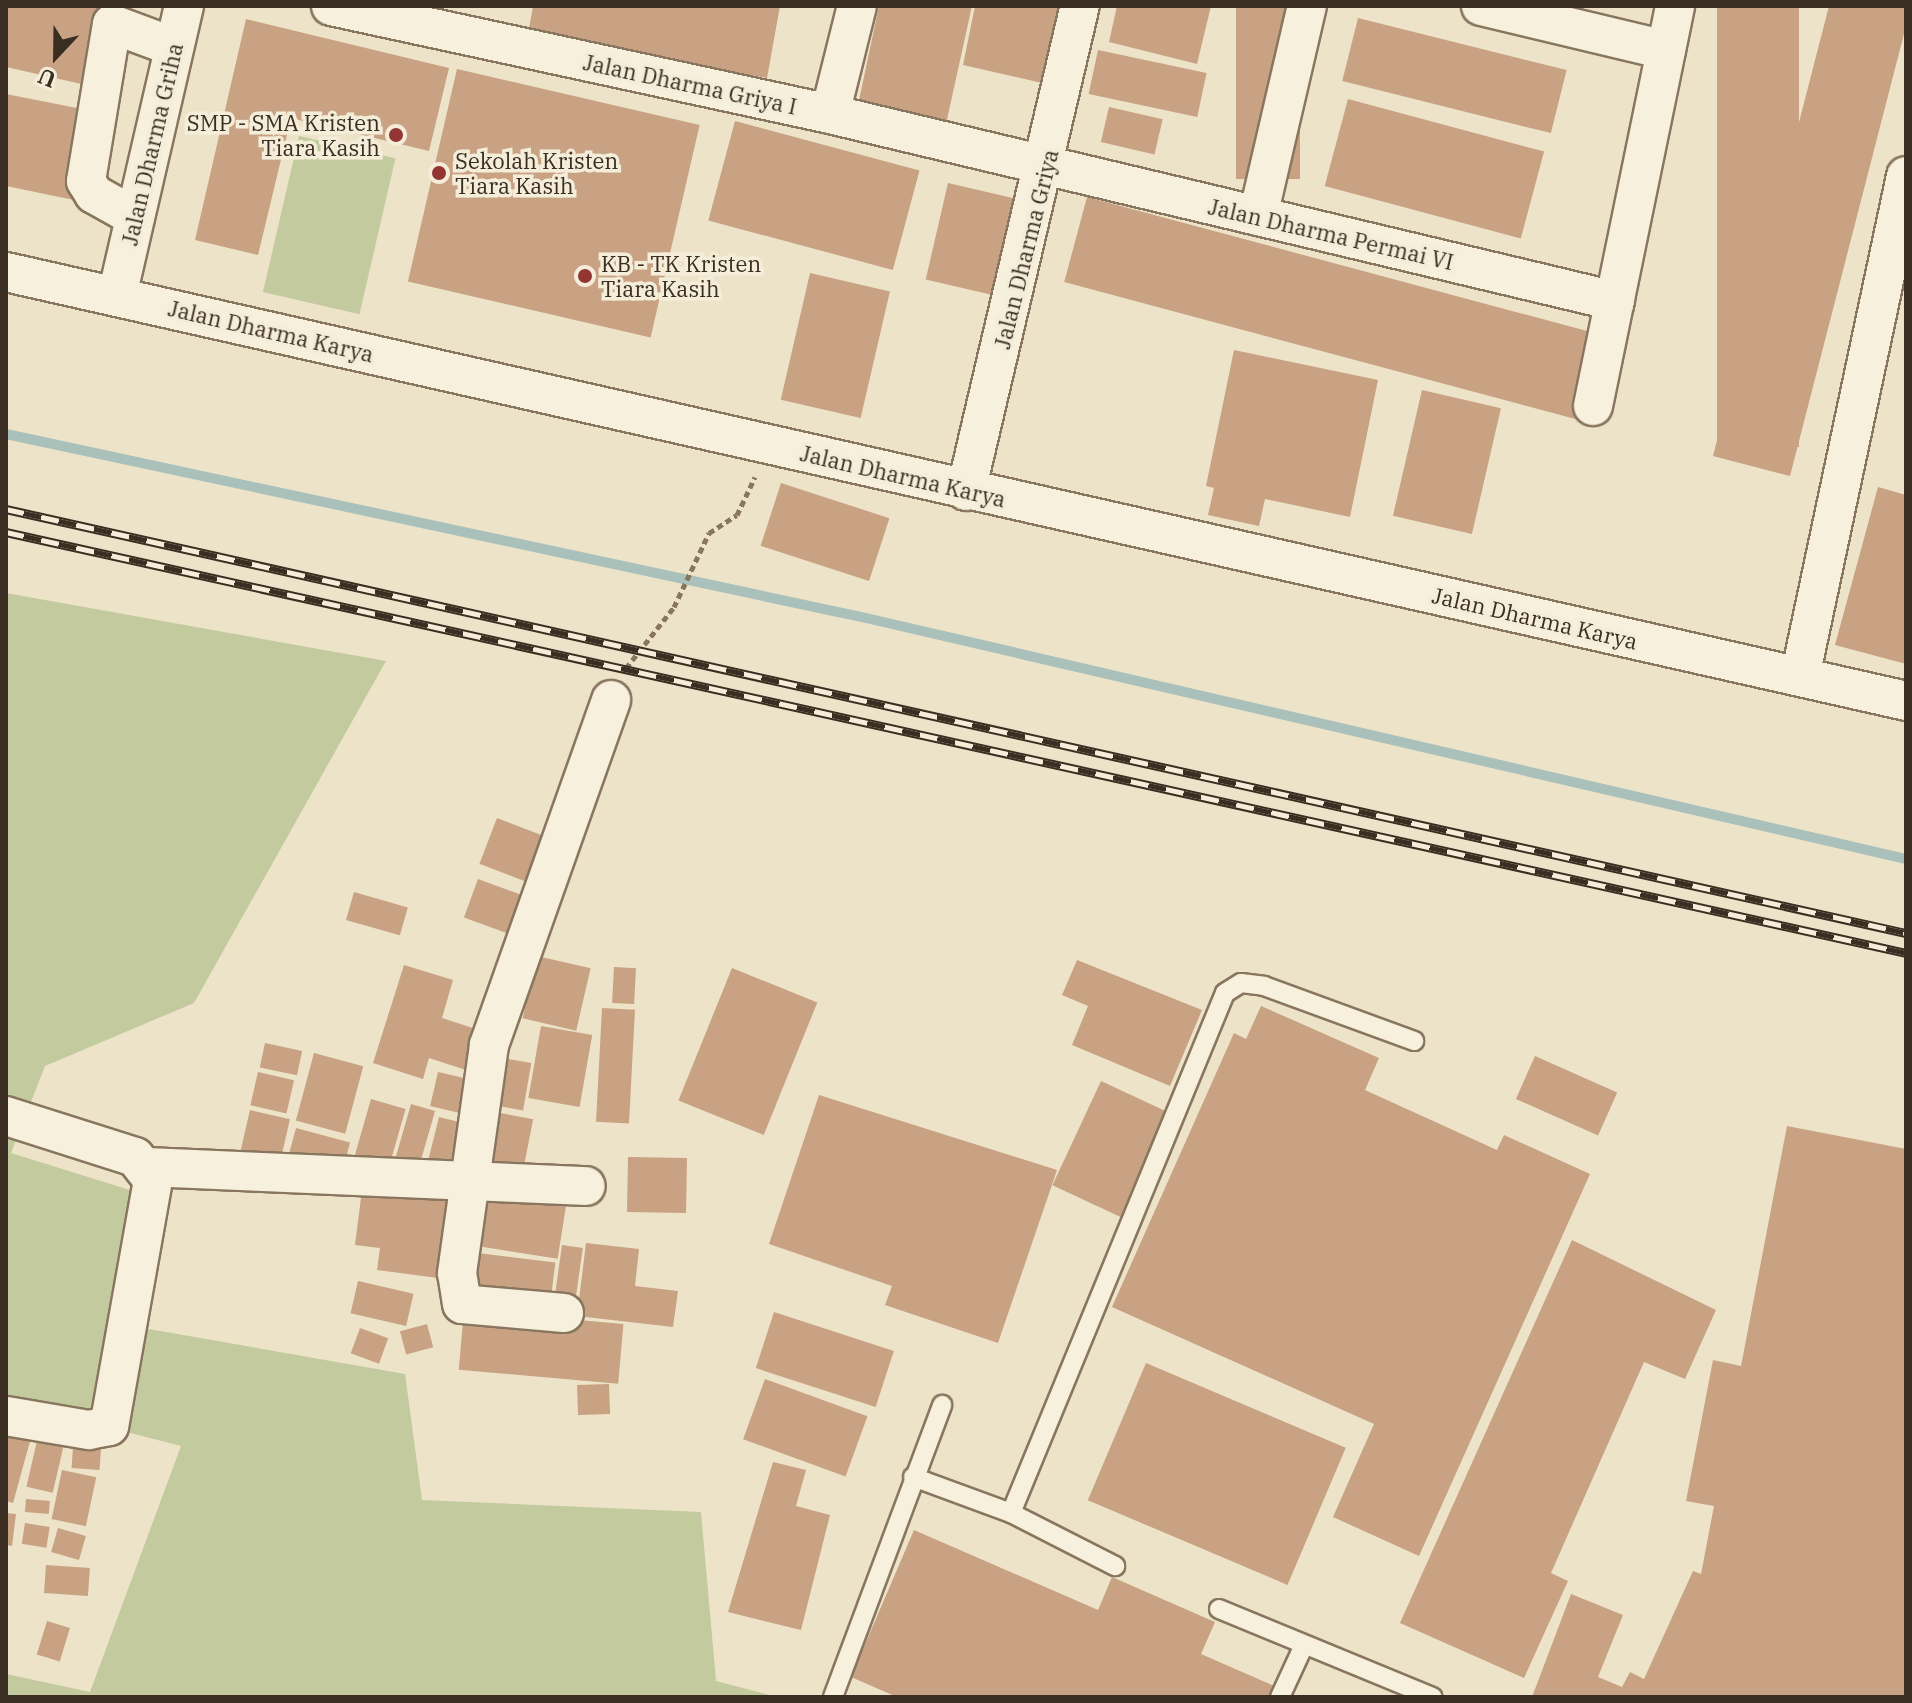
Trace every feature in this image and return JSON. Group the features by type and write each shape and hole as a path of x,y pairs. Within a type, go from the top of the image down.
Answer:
{"street":[{"name":"Jalan Dharma Griha","path":"118,289 184,6"},
{"name":"Jalan Dharma Griya I","path":"331,6 418,15 1048,167"},
{"path":"830,114 857,6"},
{"name":"Jalan Dharma Griya","path":"966,491 1048,167 1080,6"},
{"path":"1258,216 1307,6"},
{"path":"1481,6 1666,50"},
{"path":"1593,406 1675,6"},
{"path":"135,217 94,194 86,181 114,15 174,47"},
{"name":"Jalan Dharma Permai VI","path":"1048,167 1615,301"},
{"path":"1800,677 1906,176"},
{"name":"Jalan Dharma Karya","path":"6,272 118,289 966,491 1906,701"},
{"path":"564,1313 462,1304 457,1273 467,1181 489,1045 611,700"},
{"path":"6,1116 149,1167 586,1186"},
{"path":"6,1416 89,1430 111,1422 149,1167"}],"lane":[{"path":"1011,1513 1225,993 1241,983 1264,986 1414,1041"},
{"path":"833,1697 942,1405"},
{"path":"913,1477 1011,1513 1115,1566"},
{"path":"1219,1609 1433,1697"},
{"path":"1280,1697 1304,1645"}],"path":[{"path":"611,700 624,670 674,607 709,533 737,515 773,445"}],"green space":[{"path":"299,136 395,158 359,314 263,292"},
{"path":"6,593 386,661 194,1003 45,1066 11,1153 133,1191 109,1322 405,1374 422,1500 701,1512 716,1681 777,1697 6,1697 6,1674 90,1692 181,1446 6,1401"}],"building":[{"path":"7,6 103,6 86,85 6,67"},
{"path":"533,6 780,6 767,78 528,35"},
{"path":"879,6 972,6 946,124 858,105"},
{"path":"975,6 1068,6 1051,85 963,65"},
{"path":"1117,6 1211,6 1197,64 1109,42"},
{"path":"1236,6 1300,6 1300,179 1236,179"},
{"path":"1717,6 1799,6 1799,447 1717,447"},
{"path":"1829,6 1906,6 1906,26 1790,476 1713,456"},
{"path":"1358,18 1567,70 1551,133 1342,81"},
{"name":"SMP - SMA Kristen Tiara Kasih","path":"246,19 449,68 429,151 291,118 258,255 195,240"},
{"path":"1098,50 1207,73 1197,117 1089,94"},
{"path":"457,69 700,125 651,337 408,281"},
{"path":"6,94 92,111 74,200 6,186"},
{"path":"1348,99 1544,152 1521,238 1325,186"},
{"path":"1109,107 1163,119 1154,154 1101,142"},
{"path":"735,121 919,170 893,270 708,220"},
{"path":"948,183 1018,199 996,296 926,279"},
{"path":"1087,197 1600,334 1577,419 1064,282"},
{"path":"810,273 890,291 861,418 781,400"},
{"path":"1234,350 1378,380 1350,517 1265,499 1259,526 1208,515 1214,488 1206,486"},
{"path":"1422,390 1501,408 1472,534 1393,516"},
{"path":"781,483 889,518 869,581 761,546"},
{"path":"1878,487 1906,495 1906,664 1835,645"},
{"path":"497,818 548,838 531,883 479,864"},
{"path":"478,879 539,901 525,940 464,918"},
{"path":"354,892 408,907 400,935 346,920"},
{"path":"537,956 591,968 576,1031 523,1018"},
{"path":"1077,960 1202,1010 1170,1086 1072,1045 1088,1006 1062,995"},
{"path":"404,965 453,980 442,1018 479,1030 466,1070 429,1058 423,1079 373,1063"},
{"path":"614,967 636,968 634,1004 612,1003"},
{"path":"732,968 817,1002 764,1135 678,1101"},
{"path":"1261,1006 1379,1058 1365,1090 1497,1150 1504,1135 1590,1174 1419,1556 1333,1517 1374,1424 1112,1307 1234,1033 1246,1039"},
{"path":"602,1008 635,1010 629,1124 596,1122"},
{"path":"541,1026 592,1035 580,1107 528,1098"},
{"path":"265,1043 302,1051 297,1075 260,1067"},
{"path":"314,1053 363,1066 345,1134 296,1121"},
{"path":"491,1056 531,1063 523,1110 483,1103"},
{"path":"1535,1056 1617,1093 1598,1136 1516,1099"},
{"path":"258,1072 294,1080 286,1113 250,1105"},
{"path":"438,1072 476,1081 468,1115 430,1106"},
{"path":"1101,1081 1171,1114 1122,1218 1052,1185"},
{"path":"819,1095 1057,1170 998,1343 885,1305 892,1286 769,1244"},
{"path":"371,1099 406,1109 386,1176 352,1166"},
{"path":"411,1104 435,1111 416,1178 392,1171"},
{"path":"250,1110 290,1119 278,1170 238,1161"},
{"path":"485,1110 533,1119 521,1181 473,1172"},
{"path":"439,1117 468,1124 454,1180 425,1172"},
{"path":"1787,1126 1906,1149 1906,1697 1532,1697 1571,1594 1623,1615 1598,1677 1622,1687 1630,1672 1644,1679 1693,1571 1701,1574 1714,1506 1686,1501 1713,1360 1741,1366"},
{"path":"296,1128 350,1142 342,1171 288,1157"},
{"path":"628,1157 687,1158 686,1213 627,1212"},
{"path":"475,1186 567,1201 558,1259 466,1244"},
{"path":"362,1190 448,1199 438,1278 377,1270 380,1248 355,1245"},
{"path":"1572,1240 1716,1310 1685,1379 1644,1362 1551,1573 1568,1581 1524,1678 1400,1623"},
{"path":"586,1243 639,1249 635,1286 678,1291 673,1327 577,1316"},
{"path":"562,1245 583,1248 574,1311 553,1308"},
{"path":"470,1252 555,1262 550,1308 464,1298"},
{"path":"358,1281 414,1294 406,1326 351,1313"},
{"path":"464,1310 623,1324 618,1384 459,1370"},
{"path":"774,1312 894,1351 876,1407 756,1368"},
{"path":"427,1324 433,1347 406,1354 400,1331"},
{"path":"360,1328 388,1338 379,1364 351,1353"},
{"path":"1146,1363 1346,1448 1288,1585 1088,1500"},
{"path":"765,1379 867,1416 846,1476 743,1439"},
{"path":"609,1384 610,1414 578,1415 577,1385"},
{"path":"6,1427 32,1434 13,1503 6,1501"},
{"path":"37,1441 63,1447 53,1493 26,1487"},
{"path":"73,1447 101,1449 99,1470 72,1468"},
{"path":"773,1462 806,1470 796,1506 830,1515 801,1630 728,1612"},
{"path":"62,1470 96,1477 86,1526 52,1519"},
{"path":"26,1499 50,1501 49,1514 25,1512"},
{"path":"6,1513 16,1514 12,1546 6,1545"},
{"path":"25,1523 50,1527 46,1548 22,1544"},
{"path":"58,1528 86,1536 79,1560 51,1552"},
{"path":"914,1530 1098,1610 1112,1577 1215,1622 1201,1654 1274,1686 1269,1697 897,1697 851,1677"},
{"path":"46,1565 90,1568 88,1596 44,1593"},
{"path":"47,1621 70,1628 60,1661 37,1654"}],"waterway":[{"path":"6,434 866,618 1906,859"}],"railway":[{"path":"6,509 1906,933"},
{"path":"6,532 1906,953"}],"place":[{"name":"SMP - SMA Kristen Tiara Kasih","path":"396,135"},
{"name":"Sekolah Kristen Tiara Kasih","path":"439,173"},
{"name":"KB - TK Kristen Tiara Kasih","path":"585,276"}]}
